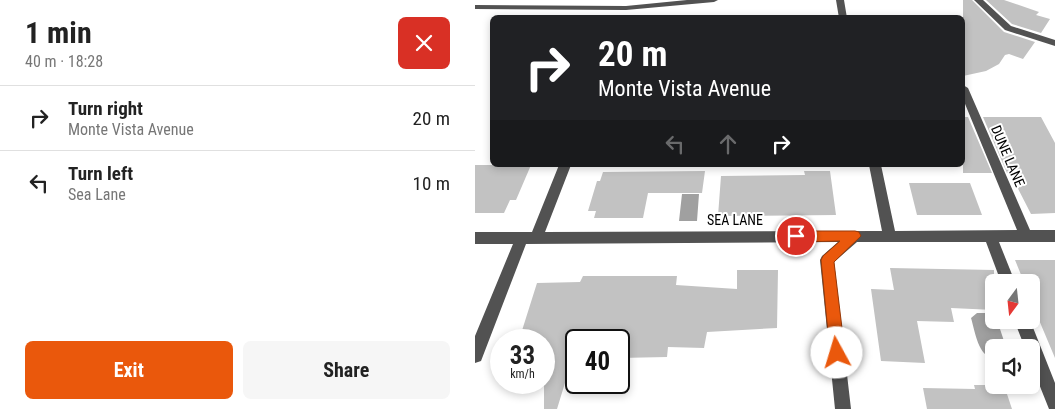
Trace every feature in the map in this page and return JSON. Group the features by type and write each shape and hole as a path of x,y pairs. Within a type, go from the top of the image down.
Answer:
{"street":[{"path":"475,7 714,0"},
{"path":"840,0 842,15"},
{"path":"978,0 1008,28 1055,43"},
{"name":"DUNE LANE","path":"965,93 1026,236"},
{"path":"475,356 529,237 564,167"},
{"path":"875,167 890,236"},
{"path":"843,409 827,260 855,236"},
{"path":"990,236 1005,274"},
{"name":"SEA LANE","path":"475,238 1055,236"},
{"path":"1026,329 1055,404"}],"shaded area":[{"path":"682,194 699,194 697,221 679,221"},
{"path":"977,313 985,313 985,329 1000,329 1003,339 985,339 985,354 978,342 971,318"}],"building":[{"path":"963,0 972,0 1004,32 1035,42 1023,59 1009,54 1005,55 999,64 986,71 965,76 965,15 963,15"},
{"path":"986,0 1004,0 1039,12 1036,15 1050,19 1041,33 1012,24"},
{"path":"965,117 968,117 992,173 963,173 963,167 965,167"},
{"path":"983,117 1041,117 1055,143 1055,213 1031,214 1010,173 1007,173"},
{"path":"475,165 530,167 516,200 510,200 504,213 475,213"},
{"path":"705,171 702,193 648,193 643,218 594,218 596,211 588,211 597,181 600,181 603,172"},
{"path":"804,171 830,171 836,215 718,216 721,176 805,175"},
{"path":"909,183 970,183 982,215 917,215"},
{"path":"1015,260 1055,260 1055,358 1040,322 1040,274 1021,274"},
{"path":"890,268 994,270 994,274 985,274 985,310 951,308 954,322 917,321 925,363 881,361 871,289 894,290"},
{"path":"737,270 778,270 777,328 707,332 704,348 668,347 667,357 630,358 630,329 565,329 565,383 557,409 544,409 544,394 555,394 555,329 522,329 537,283 580,282 583,276 677,276 676,285 737,289"},
{"path":"974,385 985,385 985,394 1007,394 1012,409 927,409 923,388 975,389"}],"route":[{"path":"796,236 855,236 827,260 837,353"}]}
